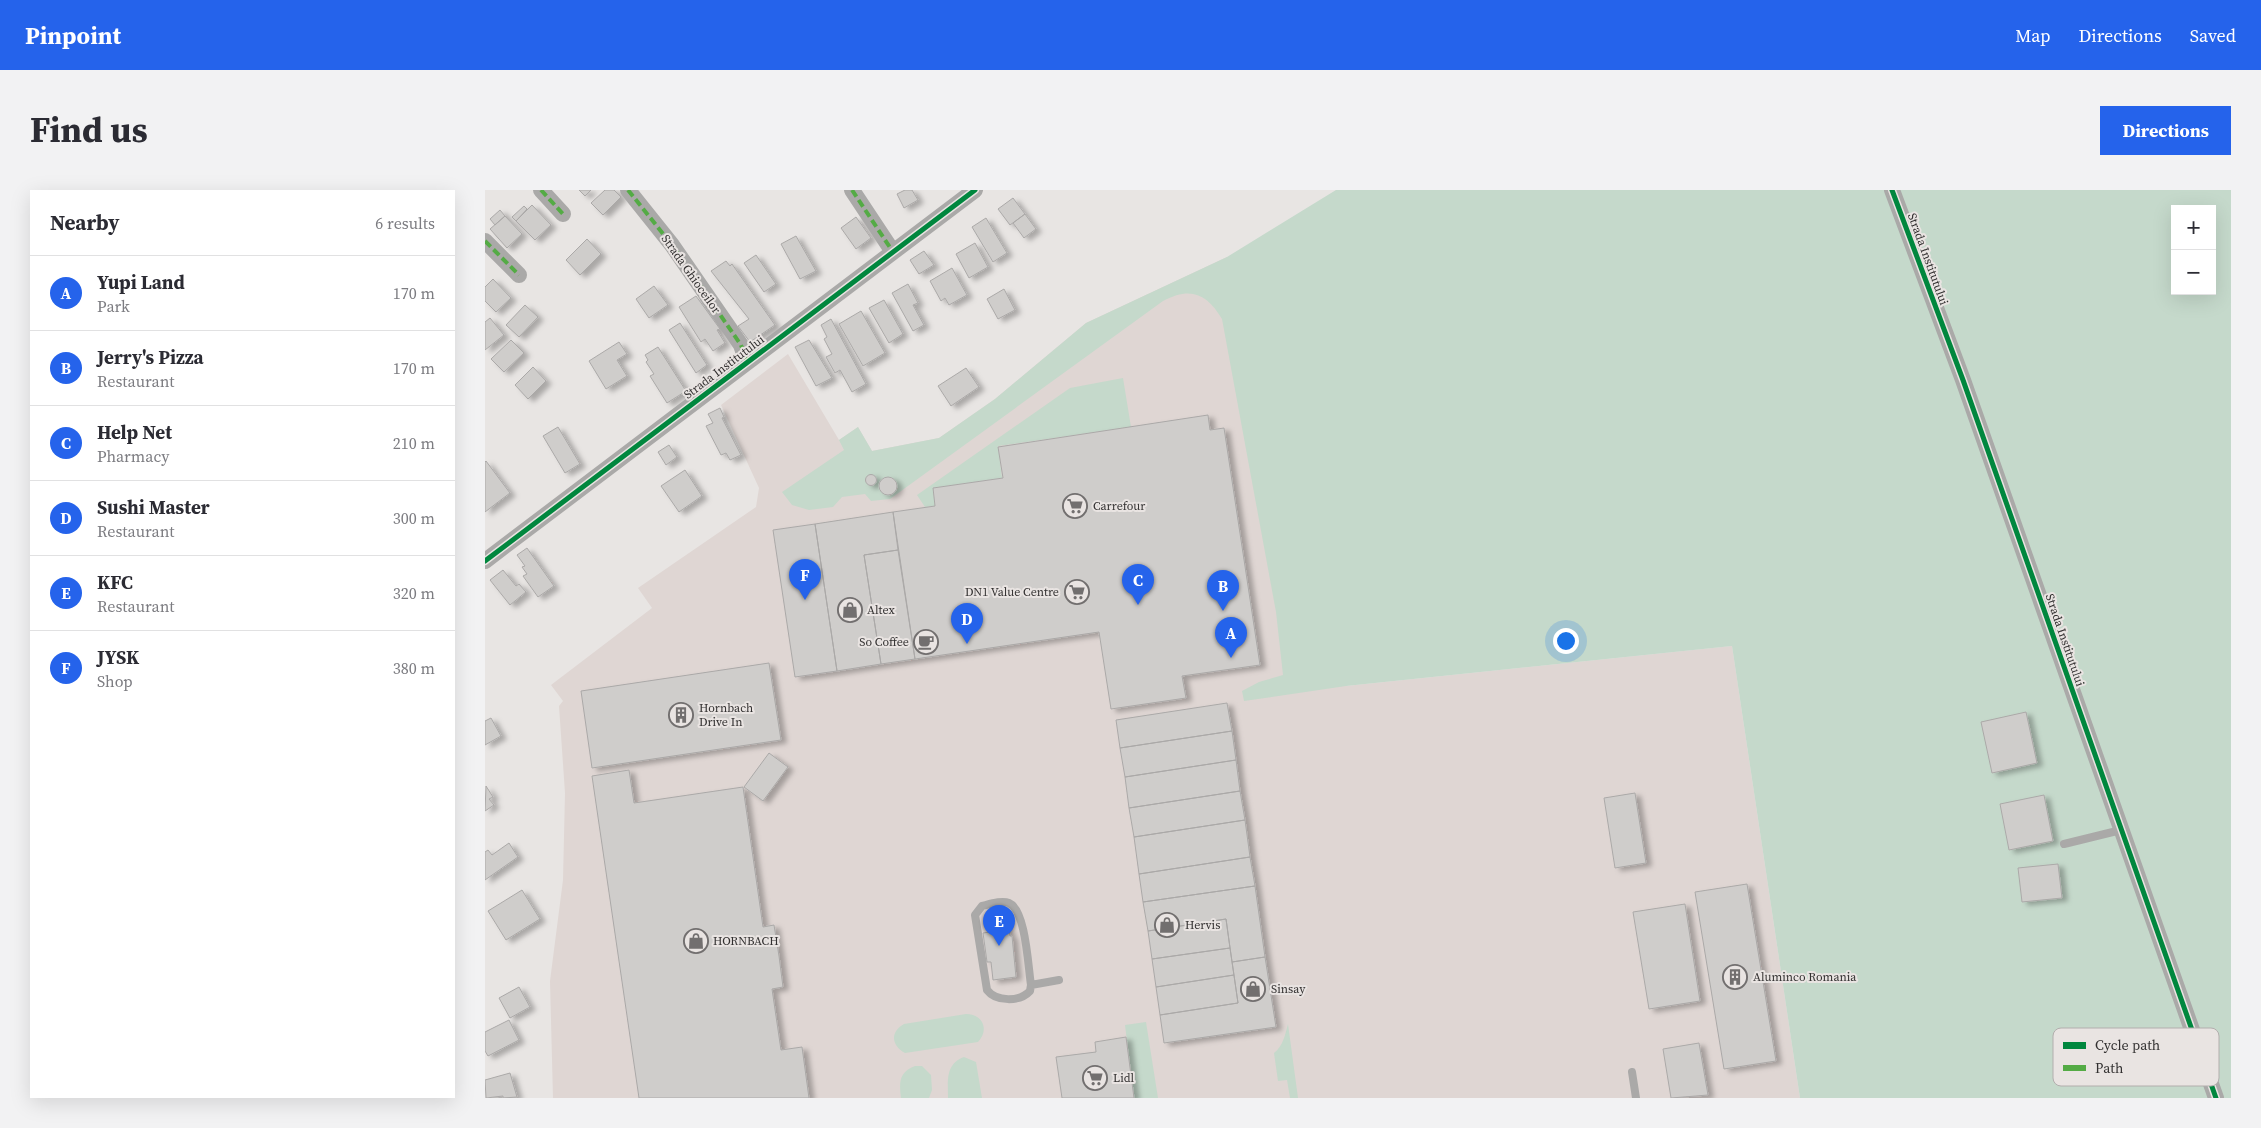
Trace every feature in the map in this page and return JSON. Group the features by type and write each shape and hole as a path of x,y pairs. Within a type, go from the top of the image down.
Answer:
{"street":[{"path":"541,190 563,214"},
{"name":"Strada Ghioceilor","path":"628,190 672,245 741,346 747,362"},
{"path":"852,190 893,252"},
{"name":"Strada Institutului","path":"485,561 975,190"},
{"name":"Strada Institutului","path":"1892,190 1963,380 2191,1028"},
{"path":"485,241 519,275"},
{"name":"Strada Institutului","path":"2212,1086 2216,1098"}],"lane":[{"path":"2063,844 2121,830"},
{"path":"1004,902 1011,903 1016,908 1021,919 1031,985 1030,991 1026,995 1001,999 995,998 987,990 975,916 982,906 1004,902"},
{"path":"1031,985 1059,980"},
{"path":"1631,1072 1636,1098"}],"shaded area":[{"path":"1227,257 1346,686 1732,646 1800,1098 553,1098 550,981 563,880 565,793 559,706 563,701 551,685 652,608 638,588 756,507 759,488 721,405 788,354 839,440 858,427 872,451 939,438 995,399 1086,323"}],"green space":[{"path":"1336,190 2231,190 2231,1098 1800,1098 1732,646 1346,686 1244,701 1242,691 1259,682 1283,675 1276,612 1222,319 1204,298 1197,295 1182,294 1163,301 890,499 871,501 865,494 842,497 833,507 809,510 792,505 782,492 844,450 839,440 858,427 872,451 939,438 995,399 1086,323 1227,257"},
{"path":"1123,378 1131,427 998,446 1002,478 933,488 935,506 925,507 917,495 1070,388"},
{"path":"966,1014 980,1019 983,1023 982,1037 978,1042 905,1053 900,1050 895,1042 894,1035 896,1031 904,1024"},
{"path":"1146,1022 1158,1098 1134,1098 1125,1025"},
{"path":"1288,1024 1298,1098 1290,1098 1287,1080 1278,1081 1274,1053 1282,1044"},
{"path":"964,1057 976,1062 982,1098 948,1098 949,1074 953,1064"},
{"path":"915,1066 922,1066 931,1075 932,1090 929,1098 901,1098 901,1078 906,1071"}],"building":[{"path":"579,190 591,190 585,196"},
{"path":"605,190 614,190 621,197 603,215 591,203"},
{"path":"905,190 912,190 918,200 904,208 897,194"},
{"path":"1013,198 1025,214 1010,225 998,209"},
{"path":"532,205 551,225 535,240 516,221"},
{"path":"524,206 527,209 516,221 512,217"},
{"path":"500,210 505,216 495,225 490,219"},
{"path":"1025,214 1036,229 1024,238 1013,223"},
{"path":"505,216 522,234 507,248 490,229"},
{"path":"856,217 871,238 856,249 841,228"},
{"path":"986,218 1007,253 993,262 972,227"},
{"path":"796,236 816,271 800,279 781,244"},
{"path":"587,239 601,254 580,275 566,260"},
{"path":"975,243 988,267 969,278 956,254"},
{"path":"924,251 934,265 919,274 910,260"},
{"path":"756,255 776,284 764,292 744,263"},
{"path":"726,261 730,266 732,264 775,325 750,342 738,326 749,319 711,271"},
{"path":"952,268 967,295 949,305 945,298 941,301 930,281"},
{"path":"493,279 511,298 496,312 485,301 485,287"},
{"path":"908,284 918,303 913,305 924,325 913,331 892,293"},
{"path":"654,286 668,305 649,318 636,299"},
{"path":"1004,289 1015,310 998,319 987,299"},
{"path":"696,296 720,329 717,330 725,343 713,351 705,339 701,342 679,307"},
{"path":"884,300 903,334 889,343 869,308"},
{"path":"525,305 538,317 519,337 506,325"},
{"path":"861,311 885,353 863,366 839,324"},
{"path":"490,318 504,335 485,350 485,322"},
{"path":"831,319 866,384 852,392 840,370 835,373 826,357 832,354 824,339 827,337 821,325"},
{"path":"680,323 707,365 696,373 669,330"},
{"path":"511,340 524,353 504,372 491,359"},
{"path":"809,340 832,378 816,386 795,347"},
{"path":"619,342 627,354 617,360 627,376 606,389 589,361"},
{"path":"658,347 686,391 667,403 650,376 654,374 646,362 648,360 645,355"},
{"path":"533,367 546,381 528,399 515,385"},
{"path":"966,368 979,387 951,406 938,386"},
{"path":"720,408 724,417 722,418 741,455 730,460 726,453 721,455 706,426 713,423 708,414"},
{"name":"DN1 Value Centre","path":"1208,415 1210,430 1224,428 1260,665 1182,676 1186,698 1111,709 1099,632 915,659 893,512 935,506 933,488 1003,478 998,447"},
{"path":"558,427 580,464 565,473 543,436"},
{"path":"669,445 677,457 666,465 658,452"},
{"path":"485,462 510,493 485,512"},
{"path":"685,470 702,496 679,512 661,486"},
{"path":"871,474 877,480 871,486 865,480"},
{"path":"884,477 892,477 897,482 895,493 884,495 879,490 879,482"},
{"name":"Altex","path":"893,512 898,550 864,555 881,664 837,671 815,524"},
{"path":"815,524 837,671 795,677 773,530"},
{"path":"527,548 554,586 538,597 523,576 527,574 522,567 525,566 517,555"},
{"path":"898,550 915,659 881,664 864,555"},
{"path":"503,570 516,586 519,584 526,592 510,605 490,580"},
{"name":"Hornbach Drive In","path":"769,663 781,740 592,768 581,691"},
{"path":"1227,703 1232,731 1120,748 1116,720"},
{"path":"2026,712 2037,763 1992,773 1981,722"},
{"path":"491,718 501,736 485,745 485,721"},
{"path":"1232,731 1236,760 1125,777 1120,748"},
{"path":"769,753 788,767 763,801 744,787"},
{"path":"1236,760 1240,791 1129,808 1125,777"},
{"name":"HORNBACH","path":"629,770 634,803 743,787 763,927 774,925 779,956 783,987 772,989 781,1050 802,1047 809,1098 639,1098 592,776"},
{"path":"486,786 493,797 489,799 494,805 485,811"},
{"path":"1240,791 1245,820 1134,837 1129,808"},
{"path":"1635,793 1646,863 1615,868 1604,798"},
{"path":"2044,795 2053,841 2009,850 2000,804"},
{"path":"1245,820 1250,857 1139,874 1134,837"},
{"path":"509,843 518,857 485,880 485,852 488,850 492,855"},
{"path":"1250,857 1255,886 1143,902 1139,874"},
{"path":"2058,864 2062,898 2022,902 2018,868"},
{"name":"Aluminco Romania","path":"1747,884 1776,1061 1724,1069 1695,892"},
{"name":"Hervis","path":"1255,886 1265,957 1232,962 1226,919 1148,931 1143,902"},
{"path":"522,890 540,919 506,940 488,911"},
{"path":"1685,904 1700,1001 1649,1009 1633,912"},
{"path":"1226,919 1230,948 1152,959 1148,931"},
{"path":"1009,929 1010,936 1012,936 1016,977 993,980 991,962 987,962 983,933"},
{"path":"1230,948 1234,975 1156,987 1152,959"},
{"name":"Sinsay","path":"1265,957 1276,1027 1164,1043 1160,1015 1238,1003 1232,962"},
{"path":"1234,975 1238,1003 1160,1015 1156,987"},
{"path":"519,987 530,1007 510,1018 499,998"},
{"path":"509,1020 519,1040 488,1056 485,1051 485,1032"},
{"name":"Lidl","path":"1126,1037 1134,1098 1062,1098 1056,1057 1096,1052 1095,1042"},
{"path":"1699,1043 1708,1095 1671,1098 1663,1049"},
{"path":"510,1073 517,1097 486,1098 485,1080"}],"marked path":[{"path":"541,190 563,214"},
{"path":"628,190 672,245 741,345 747,362"},
{"path":"852,190 893,252"},
{"path":"485,241 519,275"}],"cycle path":[{"path":"485,561 975,190"},
{"path":"1892,190 1963,380 2191,1028"},
{"path":"2212,1086 2216,1098"}],"place":[{"name":"Carrefour","path":"1075,506"},
{"name":"DN1 Value Centre","path":"1077,592"},
{"name":"JYSK","path":"805,600"},
{"name":"Help Net","path":"1138,605"},
{"name":"Altex","path":"850,610"},
{"name":"Jerry's Pizza","path":"1223,611"},
{"name":"So Coffee","path":"926,642"},
{"name":"Sushi Master","path":"967,644"},
{"name":"Yupi Land","path":"1231,658"},
{"name":"Hornbach Drive In","path":"681,715"},
{"name":"Hervis","path":"1167,925"},
{"name":"HORNBACH","path":"696,941"},
{"name":"KFC","path":"999,946"},
{"name":"Aluminco Romania","path":"1735,977"},
{"name":"Sinsay","path":"1253,989"},
{"name":"Lidl","path":"1095,1078"}]}
